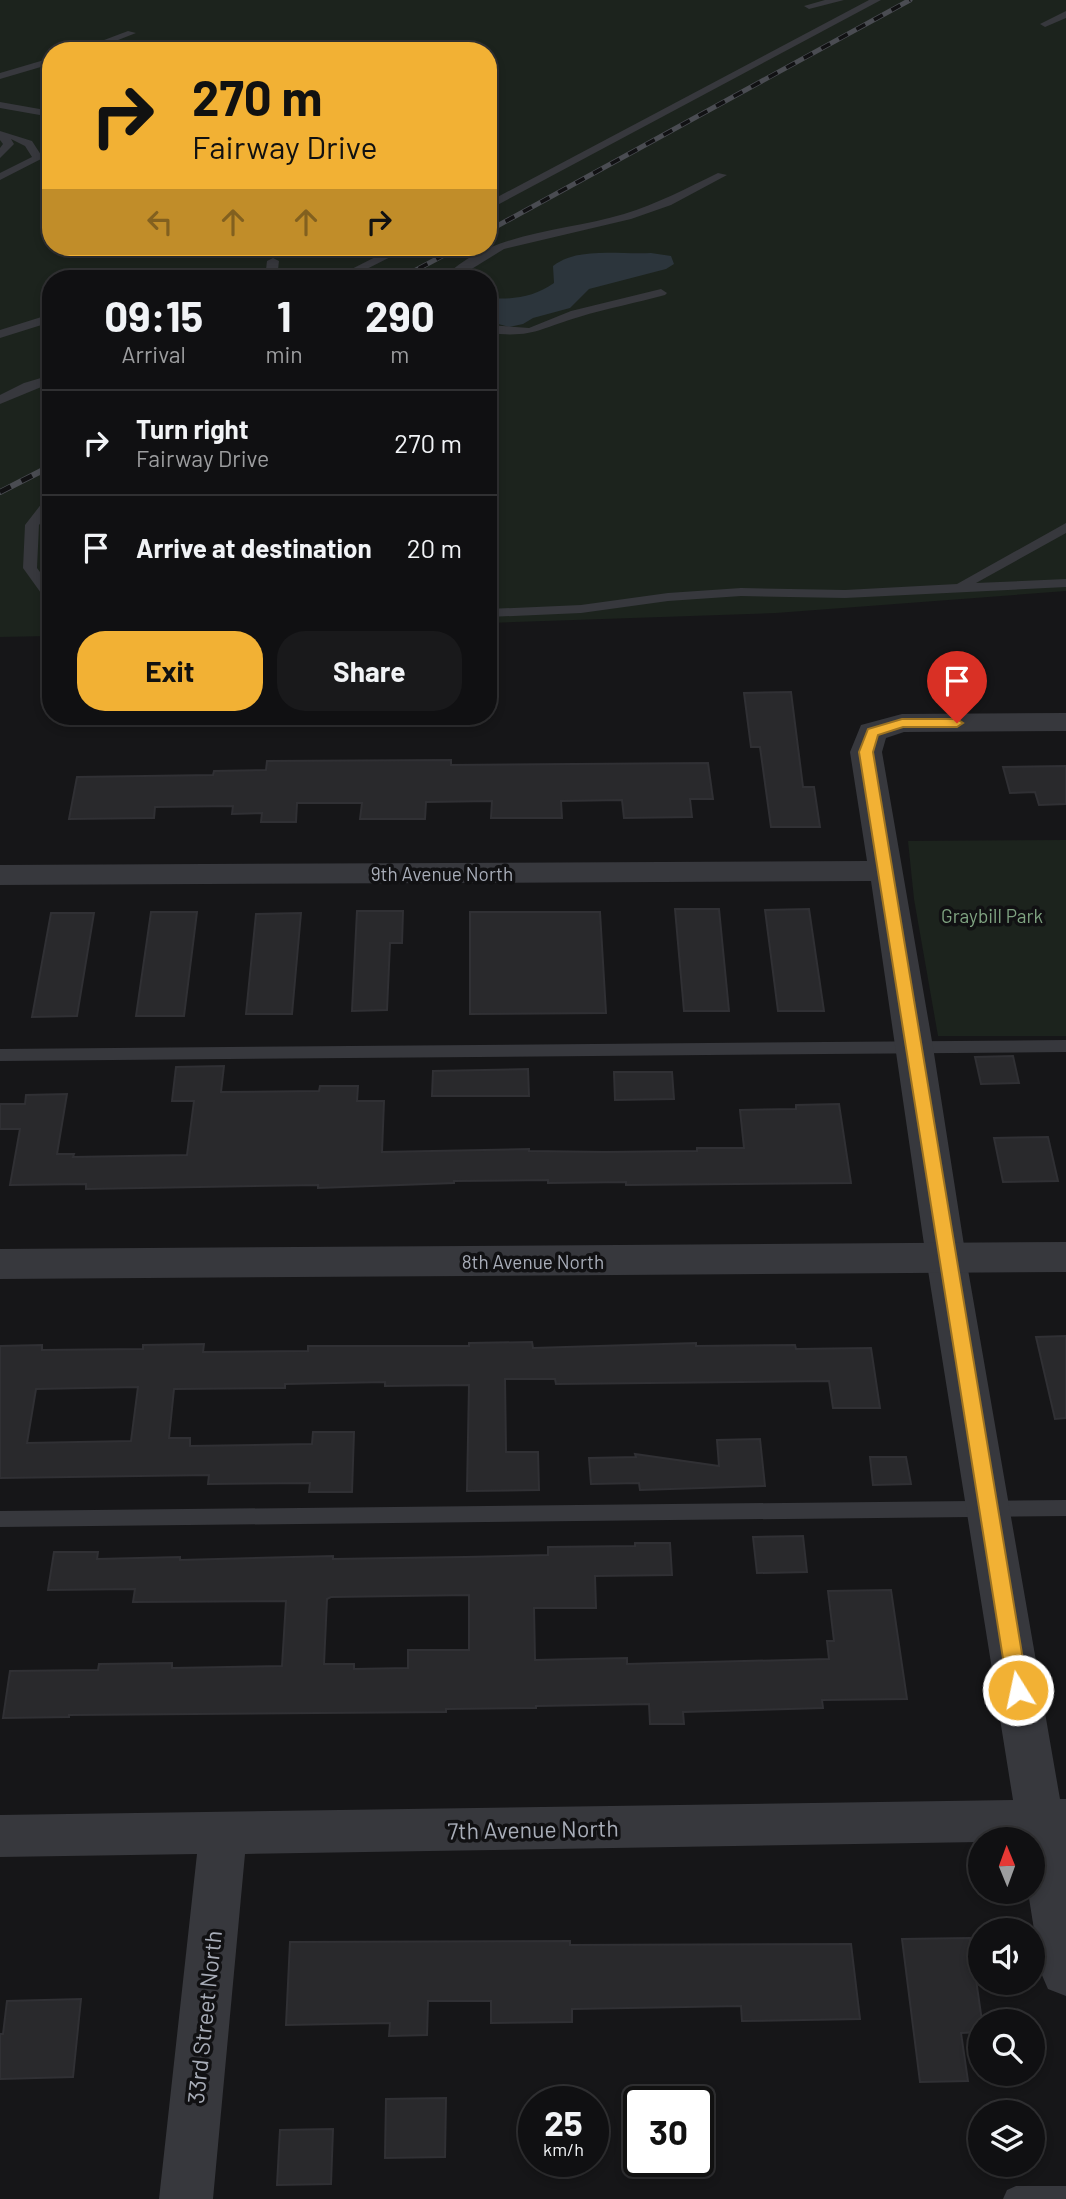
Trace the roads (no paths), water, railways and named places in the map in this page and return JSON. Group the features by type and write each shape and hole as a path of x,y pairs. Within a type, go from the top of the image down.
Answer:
{"street":[{"path":"1066,722 902,723 872,732 866,752 987,1508 1053,1820 1066,1973"},
{"name":"9th Avenue North","path":"0,875 884,871"},
{"name":"8th Avenue North","path":"0,1265 1066,1257"},
{"name":"7th Avenue North","path":"0,1836 1053,1820"},
{"name":"33rd Street North","path":"186,2199 223,1834"}],"lane":[{"path":"809,6 839,0"},
{"path":"497,202 876,0"},
{"path":"1045,24 1066,14"},
{"path":"105,42 131,33"},
{"path":"0,76 42,64"},
{"path":"0,105 42,112"},
{"path":"0,155 9,144 0,134 20,138 33,145 38,158 0,177"},
{"path":"497,248 627,217 667,203 722,174"},
{"path":"357,270 385,256"},
{"path":"462,270 484,256"},
{"path":"272,270 273,261"},
{"path":"497,329 531,331 575,314 660,293"},
{"path":"0,334 42,321"},
{"path":"0,400 42,382"},
{"path":"42,512 32,525 30,568 42,585"},
{"path":"945,589 969,584 1066,527"},
{"path":"497,613 581,609 668,597 741,592 845,594 1066,583"},
{"path":"0,1055 1066,1046"},
{"path":"0,1519 1066,1507"},
{"path":"1016,2199 1066,2199"}],"railway":[{"path":"497,226 910,0"},
{"path":"416,270 442,256"},
{"path":"0,492 42,471"}],"park label":[{"name":"Graybill Park","path":"992,915"}]}
